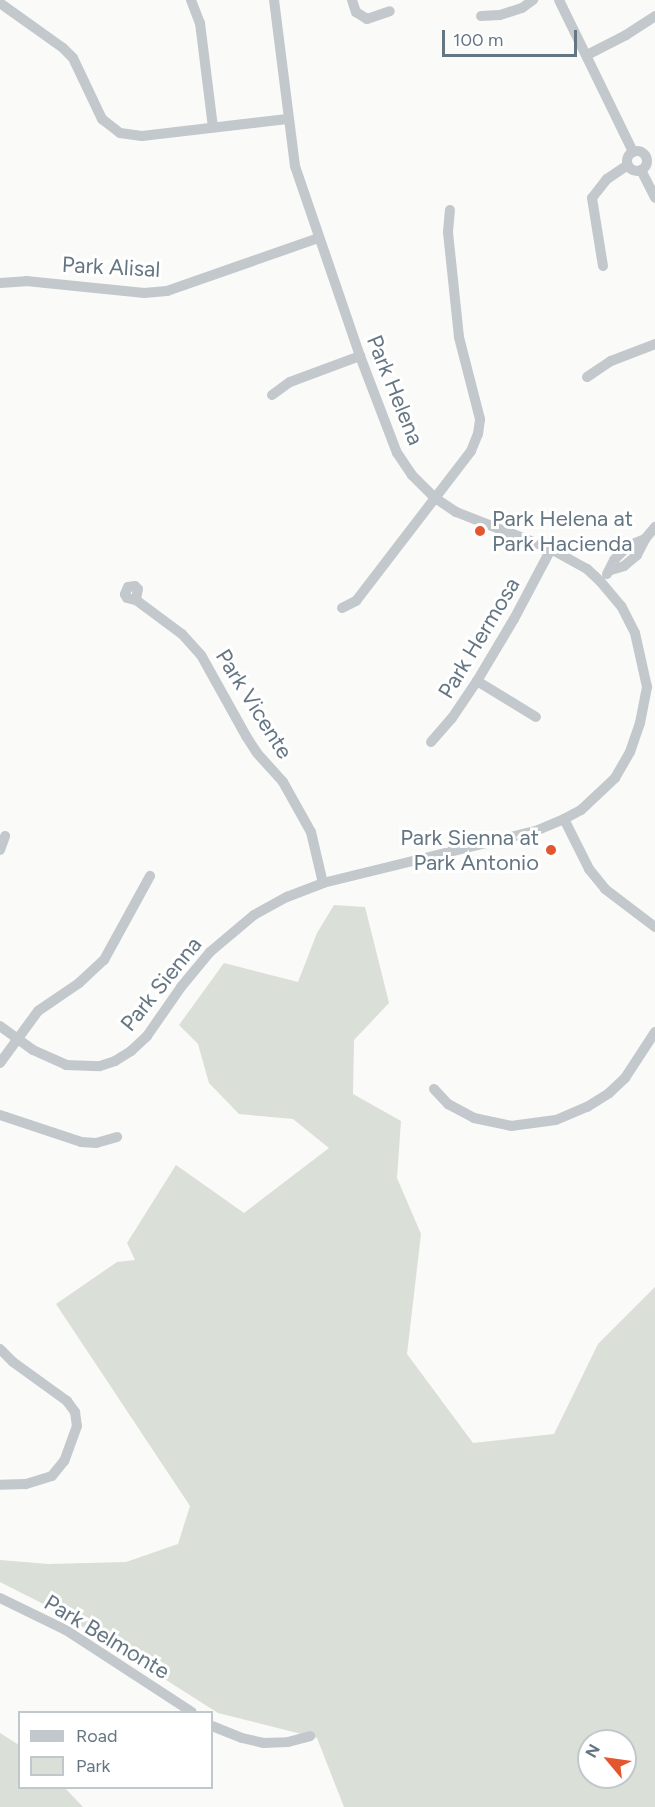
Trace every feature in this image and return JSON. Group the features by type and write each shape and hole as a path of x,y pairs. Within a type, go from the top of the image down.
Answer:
{"street":[{"path":"191,0 200,23 213,128"},
{"name":"Park Helena","path":"274,0 287,119 295,166 318,238 397,453 412,475 435,498 456,512 551,549 587,569 600,580 621,606 635,633 647,687 640,723 630,752 615,778"},
{"path":"352,0 356,12 367,19 390,11"},
{"path":"481,16 501,15 522,8 533,0"},
{"path":"559,0 633,152"},
{"path":"0,3 63,48 73,58 102,120 110,128 130,136 142,136 287,119"},
{"path":"587,55 626,35 655,16"},
{"path":"633,152 650,153 641,170 635,171 628,165 627,159 633,152"},
{"path":"603,266 592,198 607,179 628,165"},
{"path":"641,170 655,198"},
{"path":"342,608 356,601 471,451 478,434 480,419 459,337 448,232 450,210"},
{"name":"Park Alisal","path":"0,283 26,281 144,293 167,291 318,238"},
{"path":"587,377 611,362 655,344"},
{"path":"272,396 290,382 360,356"},
{"path":"611,570 615,560 624,550 651,536"},
{"path":"600,580 611,570 624,566 633,559 651,536"},
{"name":"Park Hermosa","path":"431,742 452,718 477,681 530,592 551,549"},
{"path":"624,550 633,559"},
{"name":"Park Vicente","path":"136,600 182,634 201,655 246,736 257,753 283,782 311,832 324,883"},
{"path":"477,681 536,717"},
{"name":"Park Sienna","path":"0,1026 47,1058 66,1065 100,1066 115,1061 131,1052 147,1036 194,969 228,935 254,915 278,902 324,883 538,830 564,819 594,800 615,778"},
{"path":"564,819 589,869 605,889 655,927"},
{"path":"0,850 5,836"},
{"path":"0,1063 16,1038 47,1002 79,983 104,960 150,876"},
{"path":"434,1089 448,1104 474,1118 512,1126 556,1120 587,1107 609,1093 632,1069 655,1032"},
{"path":"0,1115 81,1142 96,1143 117,1137"},
{"path":"0,1349 13,1362 67,1401 75,1412 77,1426 64,1461 52,1476 25,1484 0,1485"},
{"name":"Park Belmonte","path":"0,1598 66,1629 189,1711"},
{"path":"213,1726 242,1738 263,1743 288,1742 310,1736"}],"green space":[{"path":"334,905 365,907 389,1003 354,1040 353,1094 401,1121 397,1178 421,1234 407,1354 473,1443 554,1434 598,1344 655,1287 655,1807 344,1807 317,1738 218,1713 61,1613 0,1582 0,1560 48,1564 126,1562 178,1544 190,1506 56,1304 117,1262 135,1260 127,1243 176,1165 244,1213 329,1148 293,1119 239,1114 209,1083 198,1044 179,1025 224,963 298,982 317,933"},
{"path":"0,1733 18,1744 18,1789 66,1789 83,1807 0,1807"}],"place":[{"name":"Park Helena at Park Hacienda","path":"480,531"},
{"name":"Park Sienna at Park Antonio","path":"551,850"}]}
